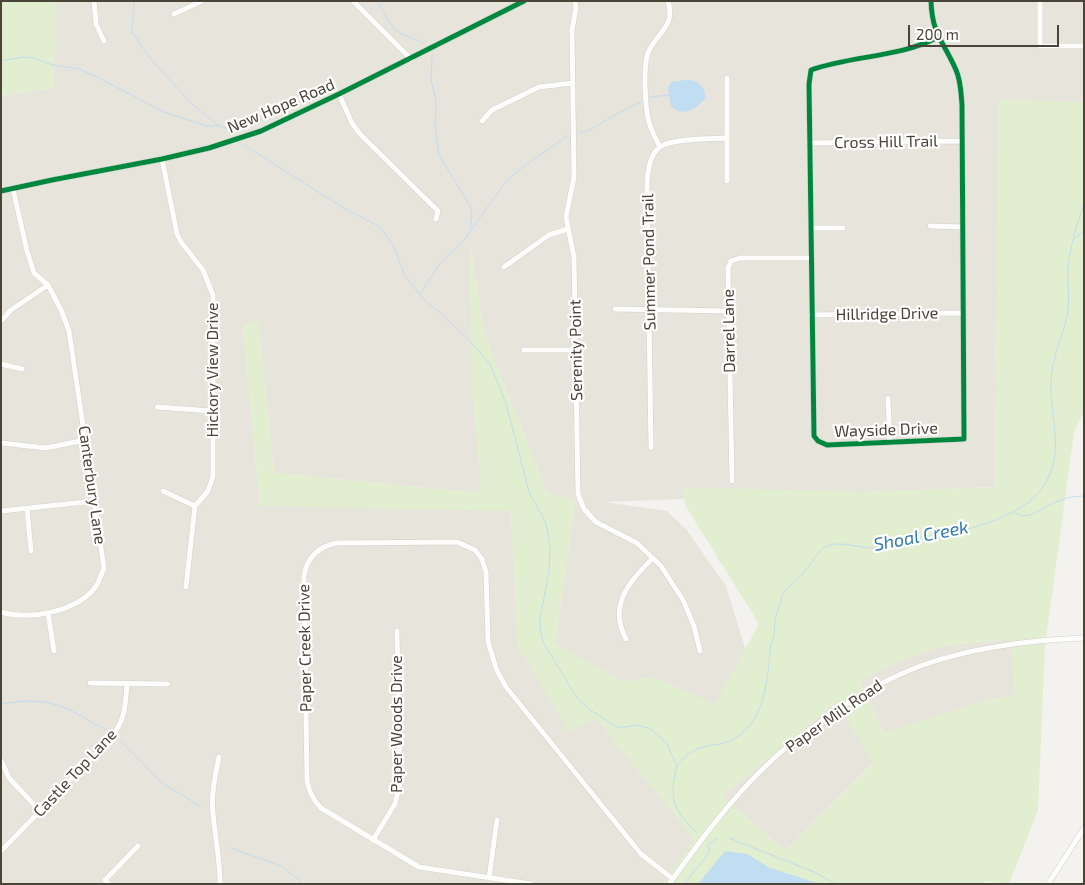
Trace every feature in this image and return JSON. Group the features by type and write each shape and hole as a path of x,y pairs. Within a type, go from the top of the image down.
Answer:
{"street":[{"path":"94,1 96,24 104,41"},
{"path":"174,14 202,1"},
{"path":"353,1 410,59"},
{"name":"New Hope Road","path":"1,191 162,159 209,148 261,131 524,1"},
{"name":"Serenity Point","path":"575,1 572,30 574,177 566,217 574,257 578,494 584,509 596,522 637,543 660,566 683,600 694,626 700,651"},
{"path":"668,1 670,16 668,24 648,53 646,65 649,124 660,147 673,142 727,138"},
{"name":"Wayside Drive","path":"932,1 933,22 938,37 956,71 960,83 962,105 964,439 827,445 818,441 814,436 808,84 811,70 850,60 911,49 938,37"},
{"path":"1040,1 1040,46 1084,46"},
{"path":"727,181 728,78"},
{"path":"482,121 492,110 540,87 573,83"},
{"path":"339,94 352,123 360,134 438,211 436,220"},
{"name":"Cross Hill Trail","path":"810,143 962,141"},
{"name":"Summer Pond Trail","path":"651,448 648,174 649,164 660,147"},
{"name":"Hickory View Drive","path":"162,159 176,234 203,270 213,294 213,476 208,491 195,506 186,587"},
{"name":"Canterbury Lane","path":"1,612 25,615 48,613 70,606 88,595 98,584 104,568 69,331 48,285 34,273 13,189"},
{"path":"930,226 963,227"},
{"path":"811,228 843,228"},
{"path":"504,268 549,235 568,229"},
{"name":"Darrel Lane","path":"732,481 728,268 732,260 740,258 811,258"},
{"path":"1,321 11,310 48,285"},
{"path":"615,309 728,311"},
{"name":"Hillridge Drive","path":"811,315 964,313"},
{"path":"524,350 576,350"},
{"path":"1,364 22,369"},
{"path":"888,398 890,443"},
{"path":"157,407 212,411"},
{"path":"1,443 46,448 86,440"},
{"path":"163,491 195,506"},
{"path":"1,511 95,501"},
{"path":"27,508 31,551"},
{"name":"Paper Creek Drive","path":"531,884 419,867 321,808 314,801 307,781 304,576 305,567 310,557 317,550 326,545 336,543 457,542 475,550 482,558 486,572 488,642 497,672 506,686 640,854 671,882"},
{"path":"626,639 619,627 621,602 626,588 653,558"},
{"path":"48,613 54,651"},
{"name":"Paper Woods Drive","path":"374,840 395,804 400,784 396,631"},
{"name":"Paper Mill Road","path":"671,882 730,804 770,762 852,699 886,680 924,664 978,651 1084,638"},
{"path":"90,683 168,684"},
{"name":"Castle Top Lane","path":"1,851 112,737 121,724 127,684"},
{"path":"219,758 214,784 213,811 220,862 220,884"},
{"path":"1,760 9,778 40,811"},
{"path":"489,878 497,820"},
{"path":"1048,884 1083,829"},
{"path":"108,884 105,880 138,846"}],"shaded area":[{"path":"55,1 1084,1 1084,102 999,100 995,487 604,502 667,511 686,529 726,586 749,661 715,705 654,677 623,682 555,644 575,501 547,493 484,333 470,244 473,391 482,493 274,473 258,322 243,325 260,506 511,510 518,646 569,731 596,718 695,840 663,884 1,884 1,96 54,88"},
{"path":"1009,639 1012,648 1016,695 984,701 884,733 860,681 899,661 943,646"},
{"path":"837,702 874,762 785,851 722,796"}],"green space":[{"path":"1,1 55,1 54,88 1,96"},
{"path":"999,100 1084,102 1084,411 1074,433 1045,646 1038,810 1009,884 984,881 982,884 663,884 694,839 596,718 569,732 518,646 511,511 260,506 243,325 258,321 274,473 481,493 473,391 469,239 484,333 547,493 575,501 555,644 623,682 654,677 715,704 759,624 685,505 682,487 862,492 995,487","holes":["1009,639 1012,648 1015,695 984,701 884,733 860,681 899,661 943,646","837,702 874,763 785,851 722,796"]}],"water":[{"path":"686,80 700,84 704,90 705,98 694,109 684,112 675,110 671,106 668,89 671,82"},
{"path":"725,851 747,854 770,868 820,884 698,884"}],"waterway":[{"path":"134,1 132,32 150,58 192,104 219,126 239,132"},
{"path":"378,1 396,31 423,43"},
{"path":"432,56 431,80 436,101 435,127 439,155 469,204 472,212 470,228"},
{"path":"1,61 23,57 34,58 53,65 79,69 164,112 207,126 219,126"},
{"path":"651,97 668,95"},
{"path":"580,133 641,102"},
{"path":"421,294 441,262 462,243 507,180 567,136"},
{"path":"244,145 342,207 380,227 393,244 405,276 425,301 466,337 490,364 506,403 529,492 545,521 548,533 550,548 549,571 540,619 543,642 577,698 589,709 616,727 635,725 649,728 666,742 676,764"},
{"name":"Shoal Creek","path":"697,833 682,817 675,803 673,787 677,765 695,750 732,740 744,732 752,722 763,698 771,644 783,593 798,579 820,551 829,545 835,544 872,548 905,538 935,536 962,531 1009,514 1023,506 1043,487 1050,474 1055,449 1051,398 1052,374 1068,310 1070,252 1084,203"},
{"name":"Shoal Creek","path":"1074,239 1084,231"},
{"path":"1015,513 1025,516 1030,515 1063,499 1084,496"},
{"path":"1,704 28,701 45,702 70,710 107,730"},
{"path":"121,741 162,783 200,806"},
{"name":"Shoal Creek","path":"684,884 709,853 707,846 718,838"},
{"path":"729,838 814,872 836,884"},
{"path":"231,848 281,866 304,884"}],"cycle path":[{"path":"1,191 162,159 209,148 261,131 524,1"},
{"path":"931,1 936,30 958,74 962,105 964,439 827,445 818,441 814,436 809,84 811,70 843,61 908,49 938,37"}]}
